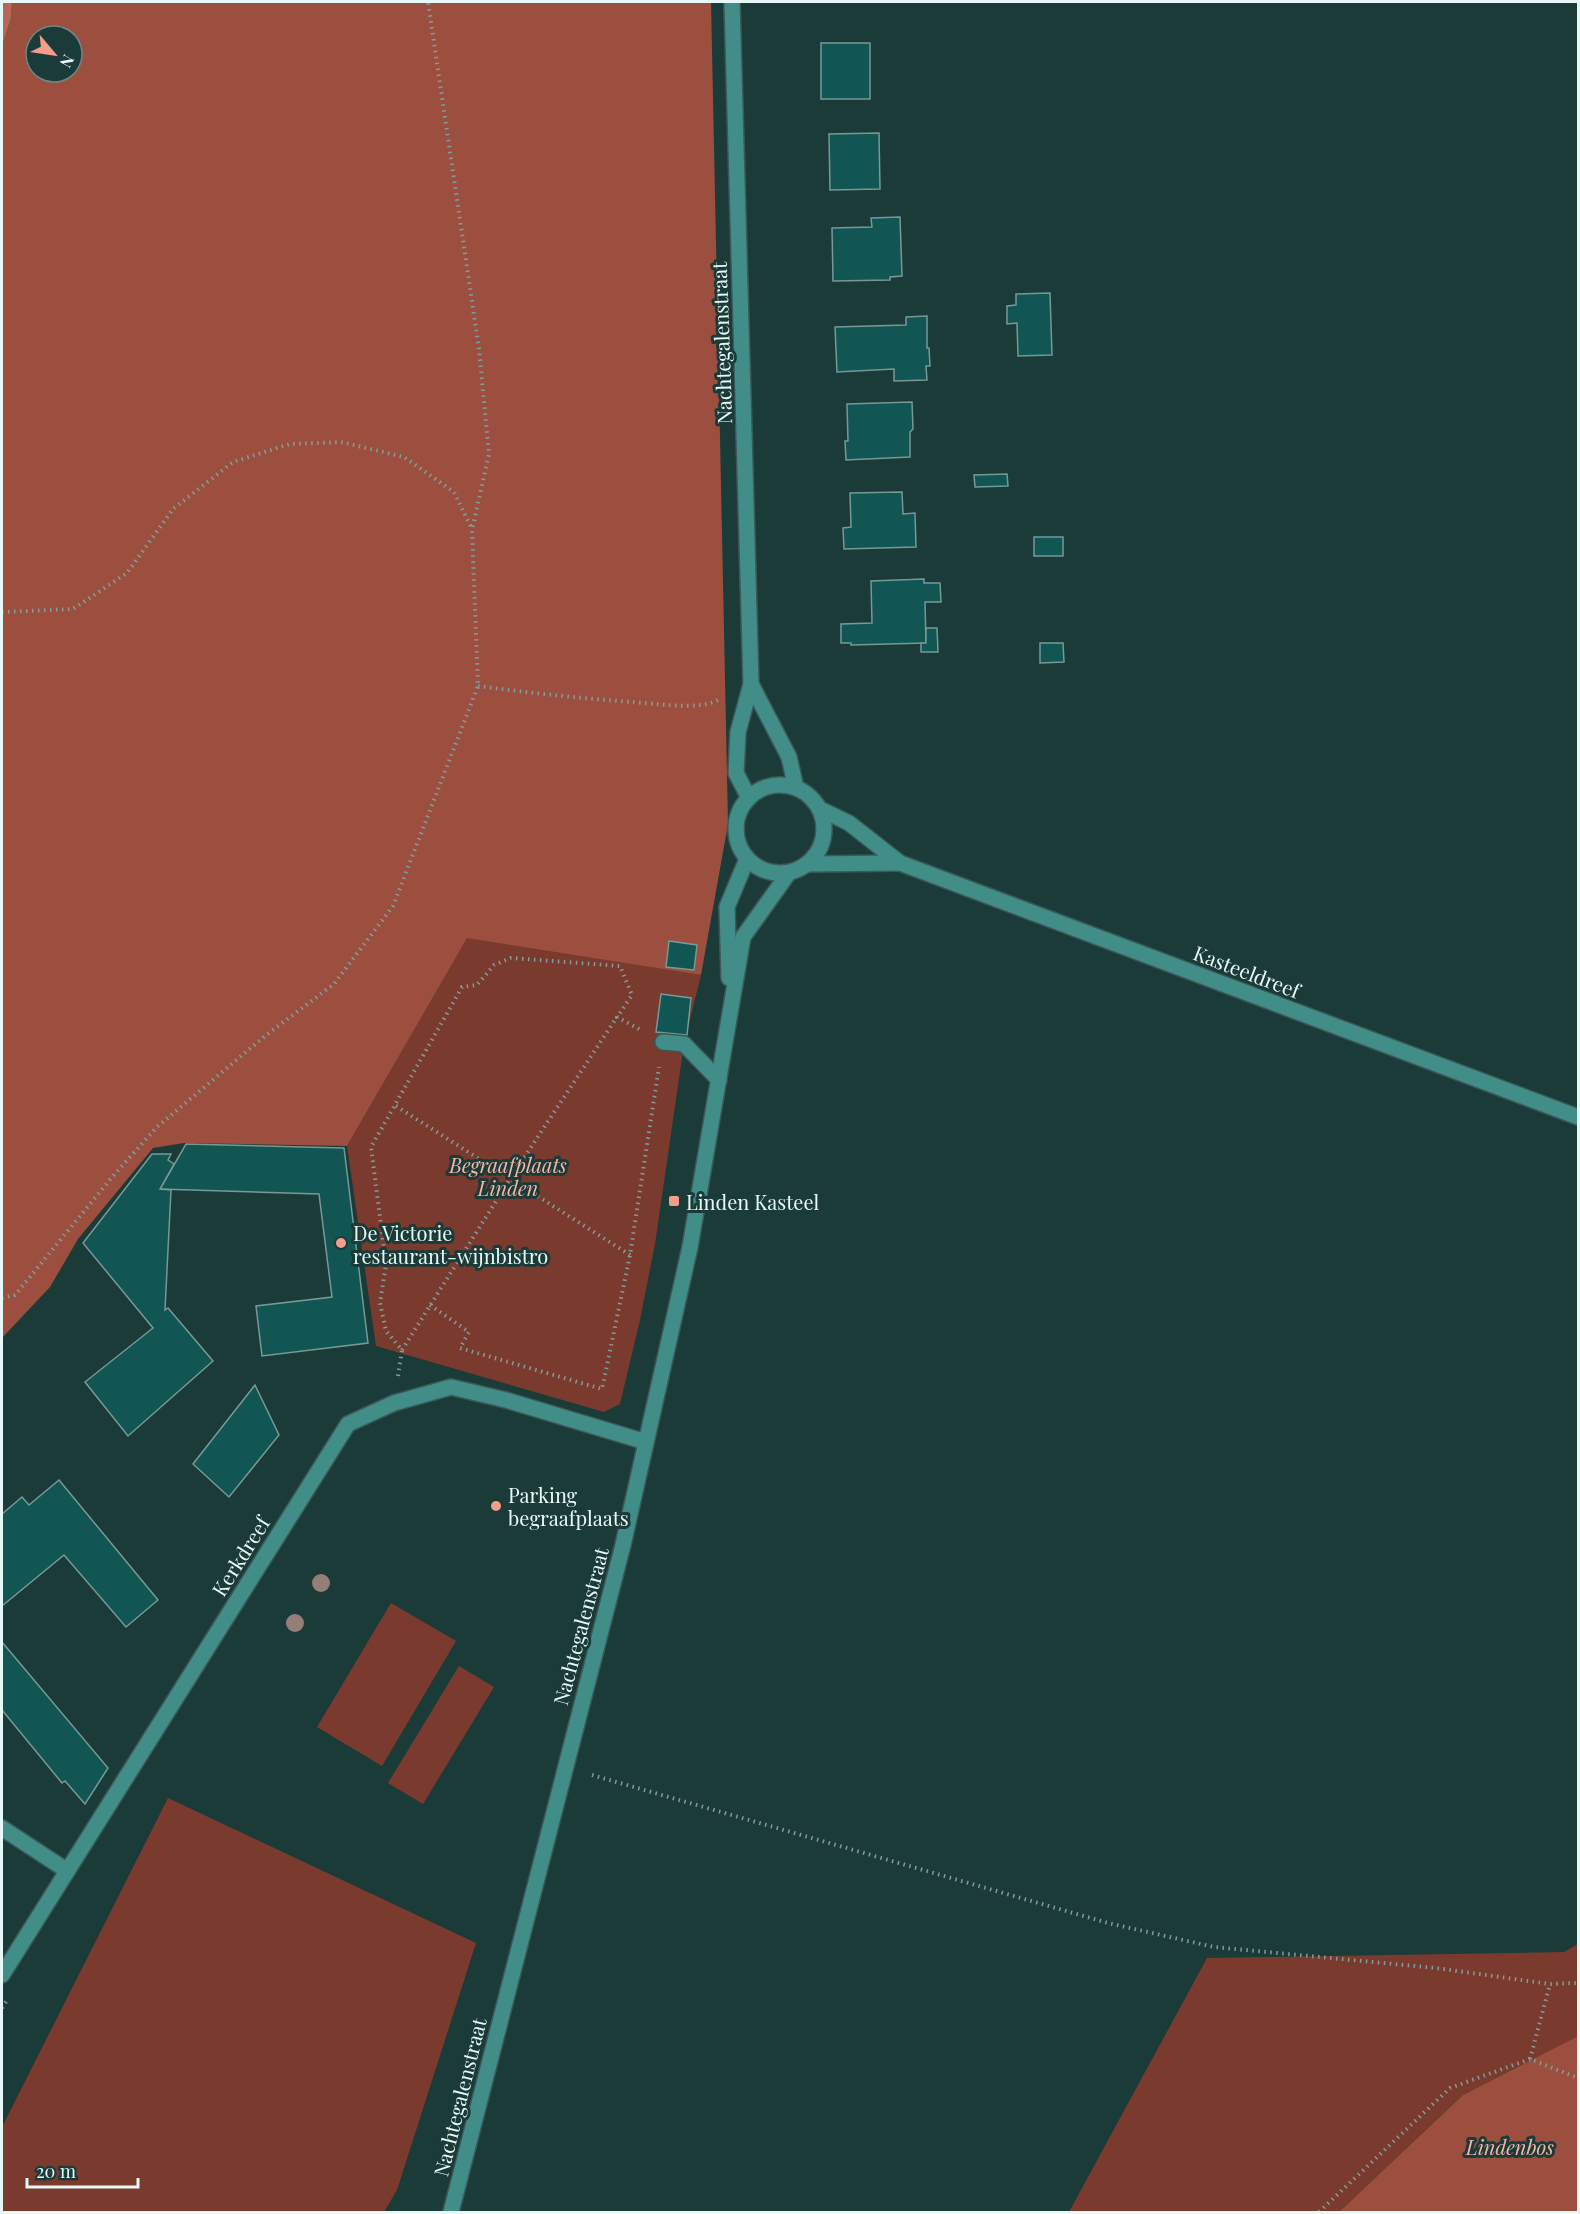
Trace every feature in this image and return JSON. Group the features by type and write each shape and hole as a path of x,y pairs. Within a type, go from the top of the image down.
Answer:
{"street":[{"name":"Nachtegalenstraat","path":"732,2 751,684 738,732 736,773 748,798"},
{"name":"Nachtegalenstraat","path":"751,684 789,757 796,788"},
{"path":"788,874 769,873 755,866 747,860 739,847 735,831 739,812 748,798 766,787 783,785 796,788 809,795 820,809 825,830 820,848 808,864"},
{"name":"Kasteeldreef","path":"820,809 849,822 900,863 1578,1117"},
{"name":"Nachtegalenstraat","path":"730,1010 727,907 747,860"},
{"name":"Kasteeldreef","path":"808,864 900,863"},
{"name":"Nachtegalenstraat","path":"451,2212 623,1545 690,1247 743,937 788,874 808,864"},
{"path":"663,1042 684,1044 720,1080"},
{"name":"Kerkdreef","path":"2,1975 348,1424 394,1403 451,1387 506,1400 646,1442"},
{"path":"2,1828 66,1870"}],"path":[{"path":"2,1298 15,1295 113,1176 157,1127 265,1036 334,984 393,906 478,686 472,530 489,453 479,349 428,2"},
{"path":"2,612 73,609 127,573 173,509 233,462 290,444 341,442 404,457 454,492 472,530"},
{"path":"478,686 643,703 710,704 751,684"},
{"path":"394,1403 402,1350 510,1179 632,995 620,966 511,958 494,965 477,986 462,987 371,1147 386,1264 380,1303 386,1331 402,1350"},
{"path":"430,1305 469,1332 460,1348 602,1389 630,1255 663,1042 617,1017"},
{"path":"396,1106 630,1255"},
{"path":"565,1767 1096,1920 1214,1947 1436,1968 1550,1984 1578,1983"},
{"path":"1530,2059 1550,1984"},
{"path":"2,2008 8,1998"},
{"path":"1319,2212 1450,2088 1530,2059 1578,2078"}],"green space":[{"path":"12,2 711,2 728,824 701,975 467,938 347,1146 184,1143 153,1148 78,1239 50,1287 2,1338 2,46 11,18"},
{"name":"Begraafplaats Linden","path":"467,937 701,975 684,1044 655,1244 640,1320 620,1404 604,1412 376,1346 347,1146"},
{"path":"391,1603 456,1641 382,1766 317,1727"},
{"path":"459,1666 494,1687 423,1804 388,1783"},
{"path":"168,1798 476,1943 397,2190 384,2212 2,2212 2,2127"},
{"path":"1578,1944 1578,2036 1463,2095 1339,2212 1069,2212 1207,1958 1564,1952"},
{"name":"Lindenbos","path":"1578,2036 1578,2212 1339,2212 1463,2095"}],"shaded area":[{"path":"2,2 12,2 11,18 2,46"}],"building":[{"path":"821,43 870,43 870,99 821,99"},
{"path":"879,133 880,189 830,190 829,134"},
{"path":"900,217 902,276 890,277 890,280 833,281 832,228 872,227 871,218"},
{"path":"1050,293 1052,355 1018,356 1017,323 1007,324 1007,306 1016,305 1016,294"},
{"path":"927,316 927,348 929,348 930,366 926,366 927,380 894,381 894,369 837,372 835,327 906,325 906,317"},
{"path":"912,402 913,429 910,432 910,457 846,460 847,404"},
{"path":"1007,474 1008,486 975,487 974,475"},
{"path":"902,492 903,514 915,513 916,547 844,549 843,528 851,527 850,493"},
{"path":"1034,537 1063,537 1063,556 1034,556"},
{"path":"924,579 924,583 940,583 941,602 925,602 926,643 851,645 851,643 841,643 841,624 872,623 871,581"},
{"path":"926,628 937,628 938,652 921,652 921,643 926,643"},
{"path":"1040,643 1063,643 1064,662 1040,663"},
{"path":"669,941 697,945 694,970 666,967"},
{"path":"661,994 691,998 687,1035 656,1032"},
{"name":"De Victorie restaurant-wijnbistro","path":"186,1144 344,1148 368,1343 262,1356 256,1306 332,1297 319,1194 160,1189"},
{"path":"152,1154 171,1154 168,1160 174,1164 160,1189 171,1190 165,1310 168,1308 213,1361 128,1436 85,1382 153,1328 83,1243"},
{"path":"255,1385 279,1435 229,1497 193,1464"},
{"path":"59,1480 158,1600 126,1627 64,1555 2,1606 2,1514 22,1497 29,1505"},
{"path":"2,1642 108,1768 85,1804 65,1781 62,1783 2,1710"}],"place":[{"name":"Linden Kasteel","path":"674,1201"},
{"name":"De Victorie restaurant-wijnbistro","path":"341,1243"},
{"name":"Parking begraafplaats","path":"496,1506"}]}
